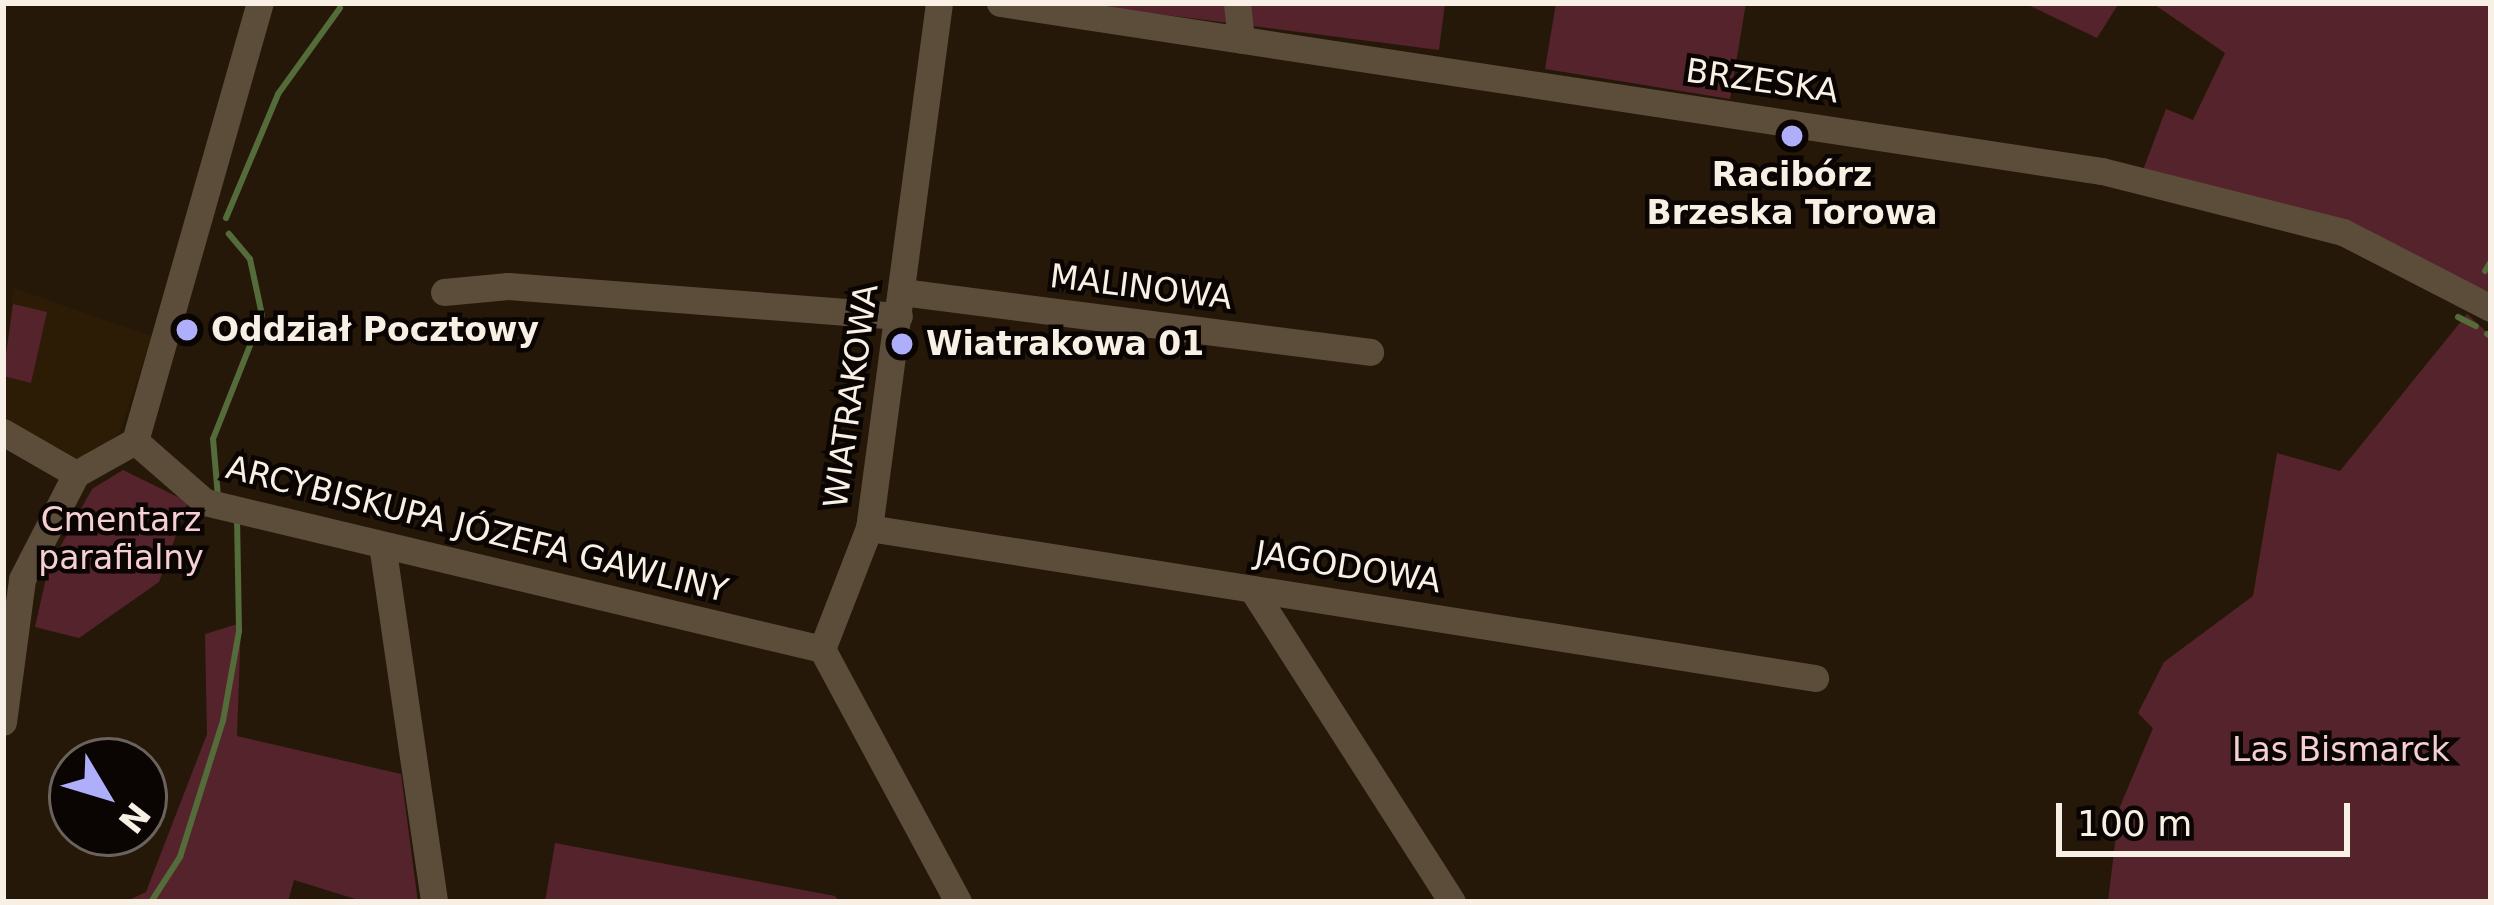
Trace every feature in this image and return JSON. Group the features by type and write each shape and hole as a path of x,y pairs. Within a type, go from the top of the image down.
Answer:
{"street":[{"path":"3,722 6,646 28,561 76,474 135,441 260,3"},
{"name":"WIATRAKOWA","path":"821,649 869,528 939,3"},
{"name":"BRZESKA","path":"1000,3 2142,179 2343,232 2491,308"},
{"path":"1119,21 1149,3"},
{"path":"1237,3 1241,40"},
{"name":"MALINOWA","path":"444,292 508,286 900,304 1370,352"},
{"path":"3,432 76,474"},
{"name":"ARCYBISKUPA JÓZEFA GAWLINY","path":"135,441 206,502 383,550 821,649"},
{"name":"JAGODOWA","path":"869,528 1815,678"},
{"path":"383,550 434,902"},
{"path":"1252,589 1452,902"},
{"path":"821,649 958,902"}],"shaded area":[{"path":"13,288 152,336 119,434 79,464 3,418"}],"green space":[{"path":"1072,3 1445,3 1439,50"},
{"path":"1556,3 1746,3 1730,99 1545,69"},
{"path":"2024,3 2119,3 2097,38"},
{"path":"2152,3 2491,3 2491,293 2340,220 2143,170 2166,109 2193,120 2225,53"},
{"path":"13,304 47,312 31,383 3,376"},
{"name":"Las Bismarck","path":"2467,314 2491,336 2491,902 2108,902 2119,809 2153,728 2138,713 2164,662 2253,596 2277,453 2340,471"},
{"name":"Cmentarz parafialny","path":"123,470 188,502 159,582 79,638 35,627 48,569 92,489"},
{"path":"241,623 237,736 401,774 418,902 365,902 294,880 288,902 125,902 146,892 160,857 168,857 168,835 207,734 205,634"},
{"path":"555,843 835,896 840,902 545,902"}],"waterway":[{"path":"226,218 278,94 340,8"},
{"path":"218,497 213,439 262,315 250,259 229,234"},
{"path":"2485,271 2491,261"},
{"path":"2458,317 2476,326"},
{"path":"2487,334 2491,336"},
{"path":"151,902 180,857 223,721 239,631 237,521"}],"place":[{"name":"Racibórz Brzeska Torowa","path":"1792,136"},
{"name":"Oddział Pocztowy","path":"187,330"},
{"name":"Wiatrakowa 01","path":"902,344"}]}
